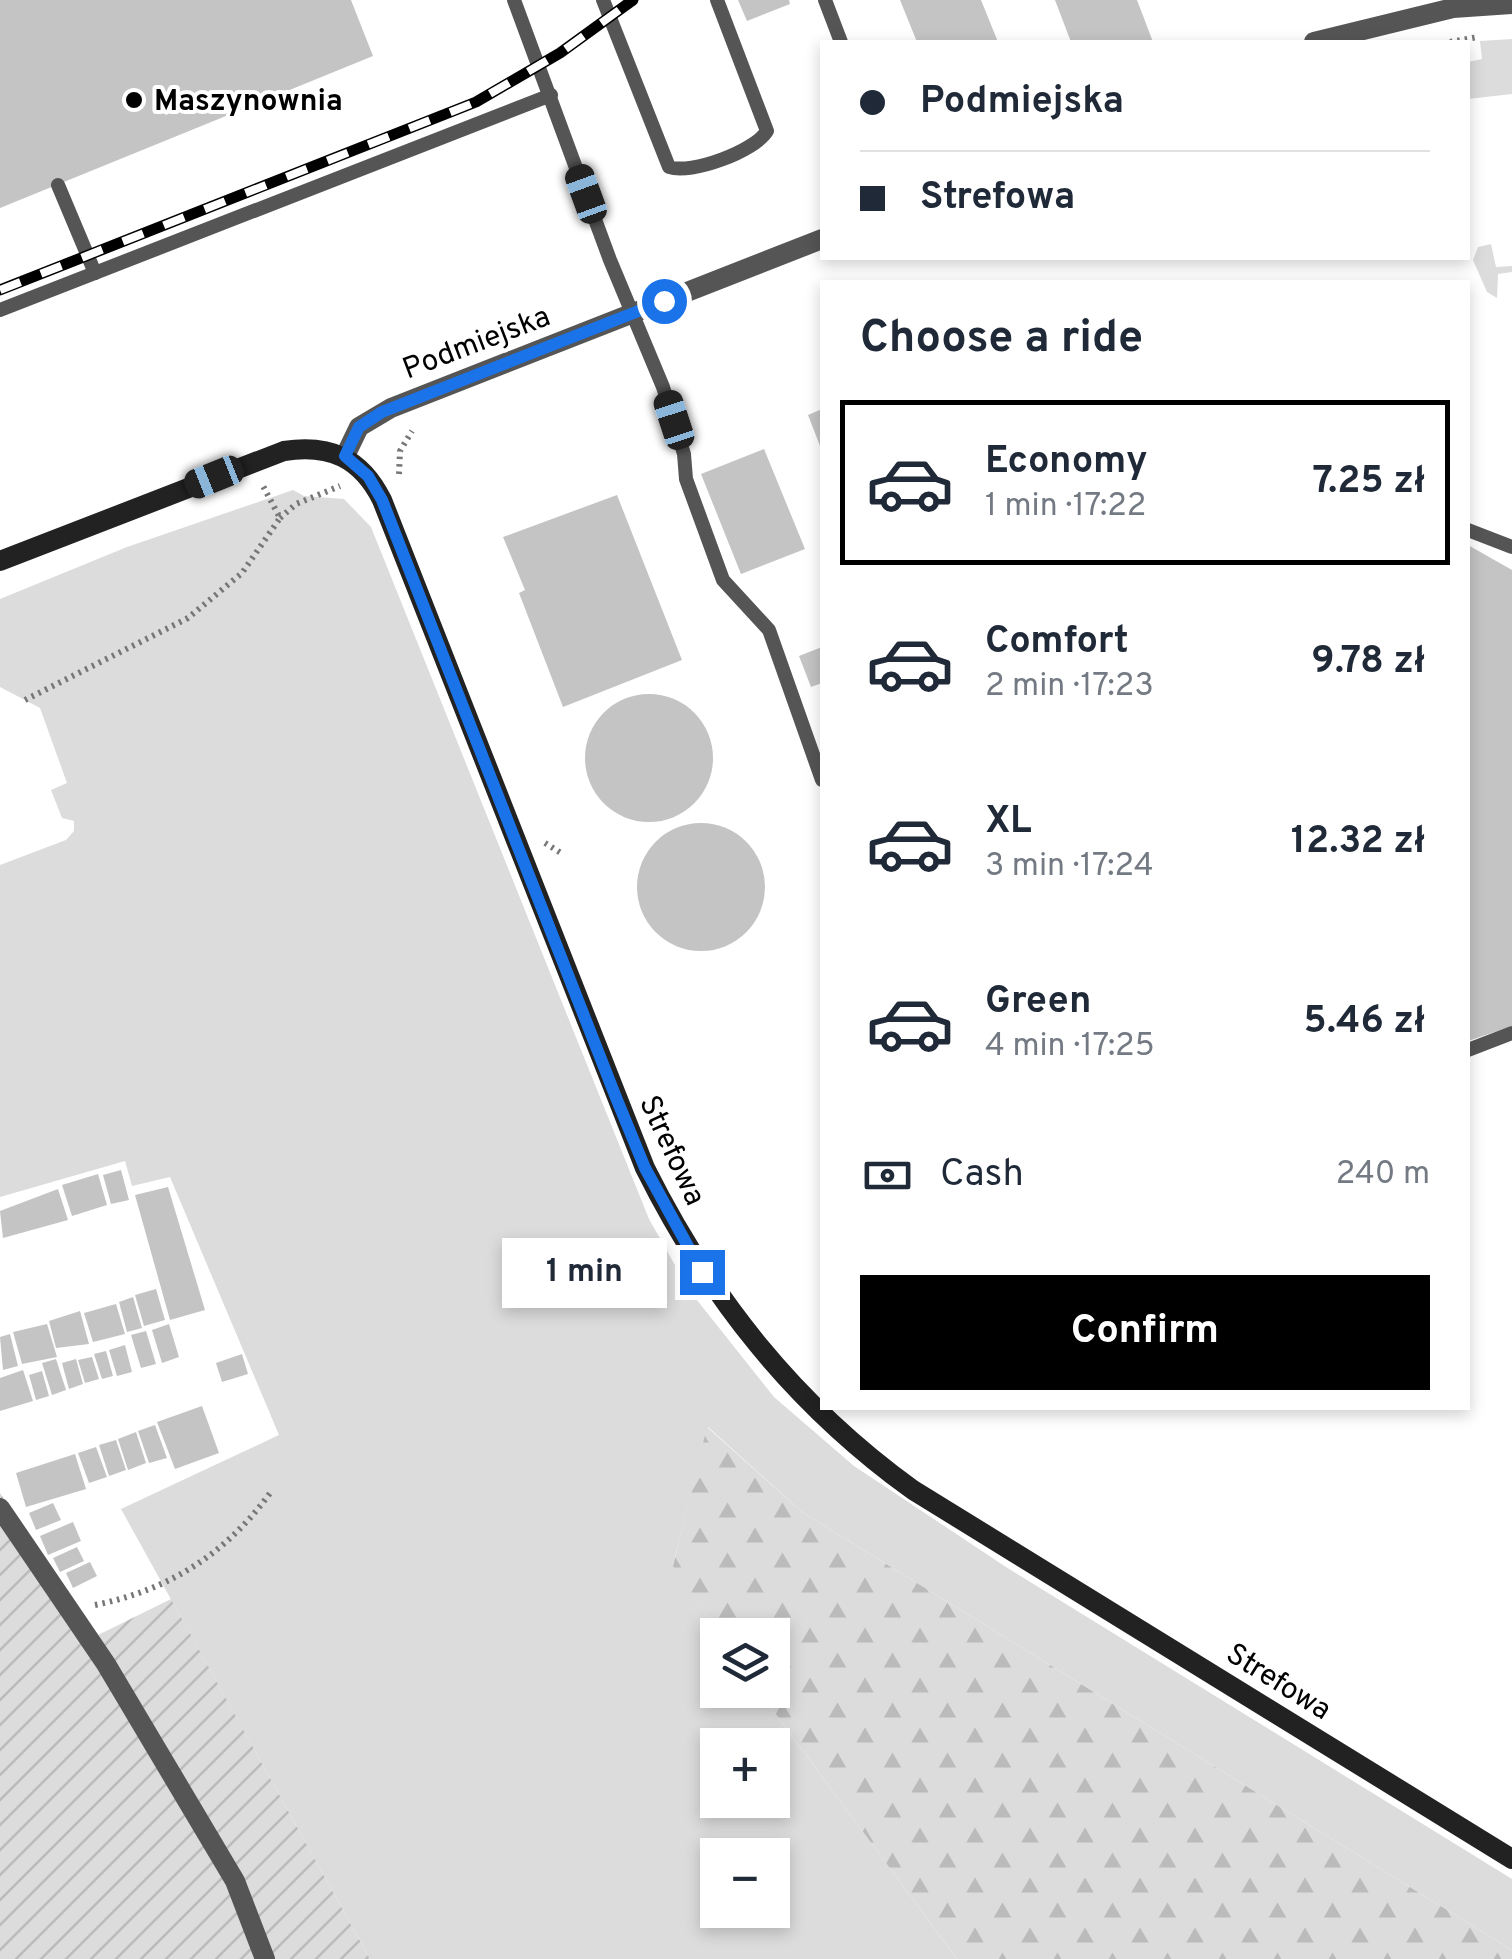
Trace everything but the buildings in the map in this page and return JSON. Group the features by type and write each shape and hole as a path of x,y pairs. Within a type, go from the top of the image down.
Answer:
{"street":[{"path":"1322,40 1453,8 1512,4"},
{"name":"Podmiejska","path":"345,456 359,427 382,412 820,240"},
{"path":"0,561 250,463 308,448 345,456"},
{"name":"Strefowa","path":"345,456 368,476 382,500 645,1168 702,1272 756,1347 818,1412 913,1490 1512,1859"},
{"path":"0,1508 106,1664 235,1881 265,1959"}],"lane":[{"path":"514,0 663,386 684,454 686,480 722,580 768,630 820,774"},
{"path":"603,0 669,168 684,172 760,143 767,131 717,0"},
{"path":"824,0 840,40"},
{"path":"0,310 551,96"},
{"path":"58,185 95,273"},
{"path":"1470,531 1512,547"},
{"path":"1470,1049 1512,1033"}],"path":[{"path":"401,483 398,461 403,442 410,432 426,425"},
{"path":"250,463 280,518"},
{"path":"25,700 188,618 242,574 280,518 296,504 368,476"},
{"path":"541,841 561,852"},
{"path":"112,1602 154,1589 195,1568 241,1530 270,1493"}],"green space":[{"path":"1512,39 1512,94 1470,99 1470,62 1482,59 1480,41"},
{"path":"1491,244 1496,267 1512,266 1512,272 1498,274 1497,298 1487,292 1473,260 1478,247"},
{"path":"293,490 304,496 344,499 371,527 649,1219 689,1290 774,1397 854,1466 1006,1567 1512,1879 1512,1950 802,1512 708,1427 673,1565 709,1618 700,1618 700,1708 771,1708 786,1728 700,1728 700,1818 790,1818 790,1733 957,1959 370,1959 121,1509 279,1435 170,1177 132,1186 125,1161 0,1197 0,865 66,840 74,831 74,821 62,818 51,790 67,783 40,708 0,687 0,599 127,547"},
{"path":"707,1427 802,1512 1512,1950 1512,1959 957,1959 790,1733 790,1728 771,1708 790,1708 790,1618 708,1618 673,1566"},
{"path":"0,1493 98,1635 171,1599 370,1959 0,1959"}],"railway":[{"path":"0,290 476,102 560,53 633,0"}],"place":[{"name":"Maszynownia","path":"134,100"}],"route":[{"path":"664,301 382,412 359,427 345,456 368,476 382,500 645,1168 702,1272"}]}
